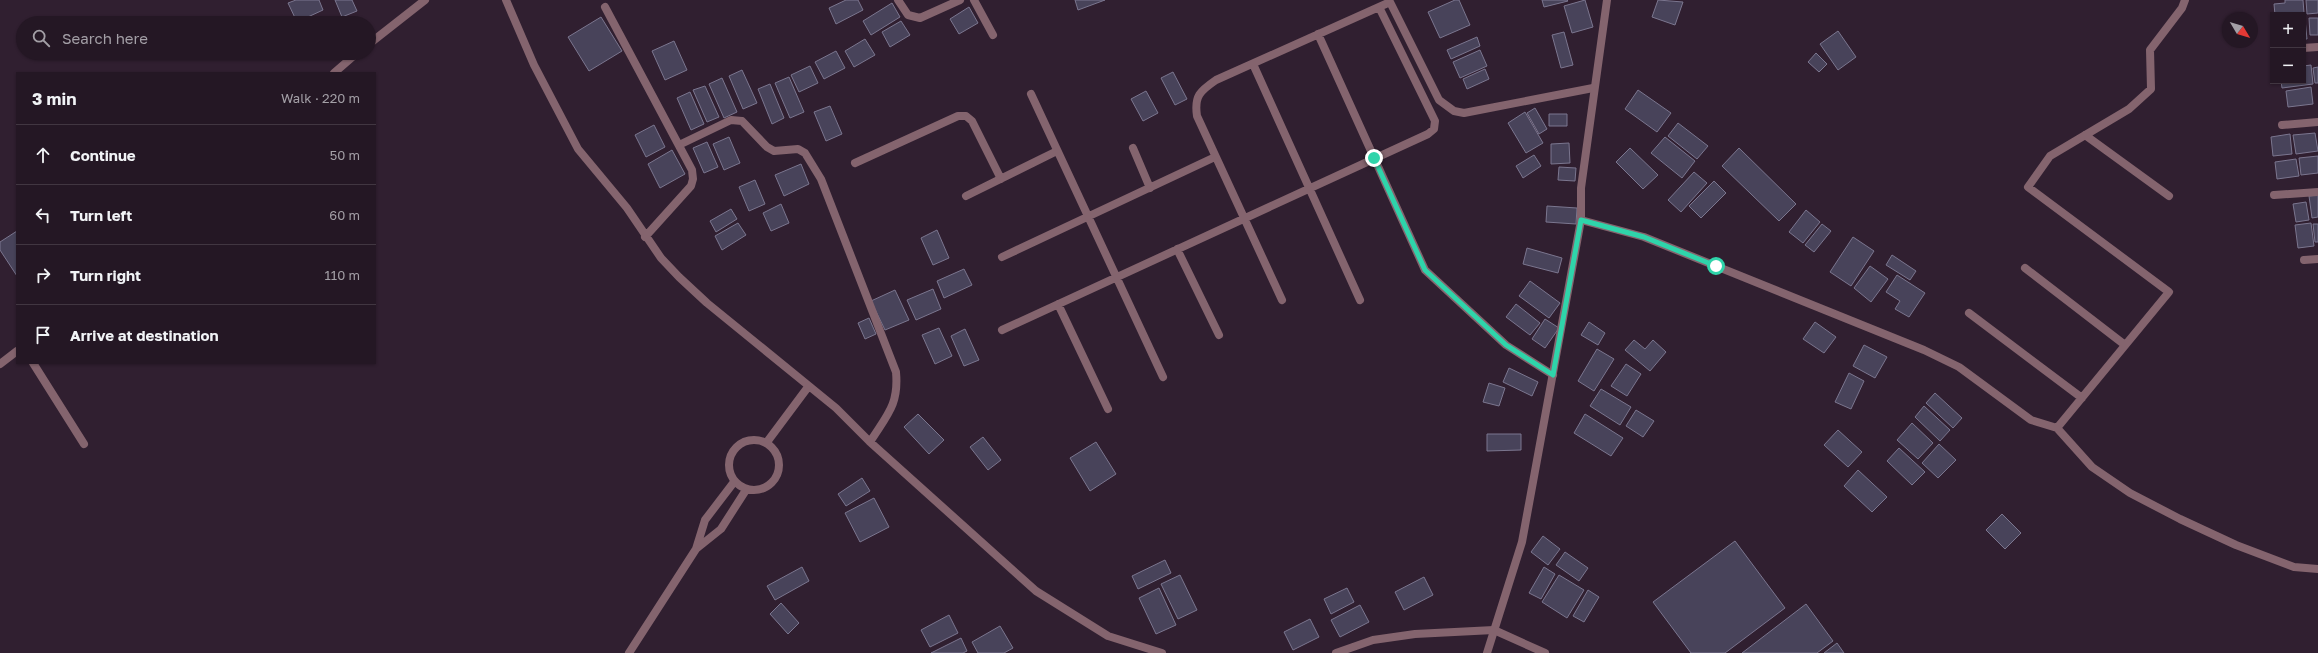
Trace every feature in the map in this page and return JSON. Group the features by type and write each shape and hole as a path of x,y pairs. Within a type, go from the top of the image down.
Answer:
{"street":[{"path":"376,38 425,0"},
{"path":"506,0 534,65 578,148 626,208 660,258 706,303 808,387 836,408 870,442 1036,591 1108,636 1162,653"},
{"path":"898,0 908,15 920,18 960,0"},
{"path":"974,0 994,35"},
{"path":"1487,653 1522,542 1553,375 1581,220 1581,188 1593,88 1607,0"},
{"path":"2057,428 2169,292 2028,186 2050,156 2129,109 2151,89 2150,50 2182,8 2185,0"},
{"path":"1282,300 1196,116 1195,104 1199,94 1216,80 1379,7 1389,1 1439,100 1454,111 1464,113 1593,88"},
{"path":"605,7 692,170 694,179 691,186 645,237"},
{"path":"1002,330 1428,134 1434,129 1435,121 1379,7"},
{"path":"1318,34 1425,270 1506,345 1553,375"},
{"path":"2306,48 2318,47"},
{"path":"335,72 349,60"},
{"path":"1252,64 1360,300"},
{"path":"1031,94 1162,377"},
{"path":"855,163 958,116 966,116 972,121 1001,179"},
{"path":"679,145 731,120 737,120 742,122 774,151 798,149 805,153 821,179 896,372 897,390 894,403 870,442"},
{"path":"2282,125 2318,122"},
{"path":"2085,135 2169,196"},
{"path":"1133,148 1150,188"},
{"path":"966,196 1058,151"},
{"path":"1002,257 1215,157"},
{"path":"2274,195 2318,192"},
{"path":"1581,220 1644,237 1767,289 1924,350 1959,367 2031,420 2057,428 2092,467 2130,493 2236,545 2294,567 2318,569"},
{"path":"1177,250 1219,335"},
{"path":"2304,260 2318,258"},
{"path":"2025,268 2125,345"},
{"path":"1058,304 1108,409"},
{"path":"1969,313 2082,398"},
{"path":"0,364 16,352"},
{"path":"34,364 84,444"},
{"path":"767,442 808,387"},
{"path":"753,439 767,442 778,453 780,468 774,482 762,490 746,490 734,482 728,468 731,454 740,444 753,439"},
{"path":"629,653 696,549 705,520 734,482"},
{"path":"696,549 721,529 746,490"},
{"path":"1336,653 1373,640 1415,634 1494,630 1544,653"}],"building":[{"path":"296,0 319,0 323,10 310,16 294,16 288,3"},
{"path":"335,0 352,0 357,11 342,16"},
{"path":"846,0 858,0 863,10 836,24 829,8"},
{"path":"1075,0 1105,0 1078,10"},
{"path":"1455,0 1459,0 1470,25 1440,38 1428,12"},
{"path":"1542,0 1567,0 1568,1 1544,7"},
{"path":"1585,0 1593,27 1572,33 1564,6"},
{"path":"1658,0 1683,2 1675,25 1652,17"},
{"path":"2285,0 2303,0 2304,12 2275,12 2274,4 2285,3"},
{"path":"2306,0 2318,0 2318,13 2307,14"},
{"path":"892,3 900,17 871,35 863,21"},
{"path":"969,7 978,23 959,34 950,19"},
{"path":"601,17 622,51 589,71 568,37"},
{"path":"2309,18 2318,18 2318,35 2310,35"},
{"path":"901,21 910,35 890,47 882,32"},
{"path":"1838,31 1856,57 1838,70 1820,44"},
{"path":"1564,32 1573,65 1561,68 1552,35"},
{"path":"1477,37 1480,46 1451,59 1447,50"},
{"path":"865,39 875,55 854,67 845,51"},
{"path":"674,41 687,70 665,80 652,51"},
{"path":"1480,50 1487,66 1460,78 1453,62"},
{"path":"836,51 845,68 824,79 815,62"},
{"path":"1816,53 1827,64 1819,72 1808,62"},
{"path":"2311,65 2313,84 2282,88 2281,84 2306,84 2306,66"},
{"path":"810,66 818,83 799,92 791,75"},
{"path":"2318,67 2318,83 2315,83 2313,68"},
{"path":"1485,69 1489,79 1467,89 1463,79"},
{"path":"742,70 757,103 743,109 729,76"},
{"path":"1173,72 1187,99 1175,105 1161,78"},
{"path":"789,77 804,112 790,118 775,83"},
{"path":"722,78 737,112 724,118 709,84"},
{"path":"770,84 784,118 772,124 758,89"},
{"path":"705,86 719,117 707,122 693,90"},
{"path":"2311,87 2313,104 2288,107 2286,91"},
{"path":"1638,90 1671,113 1657,132 1625,109"},
{"path":"1146,91 1158,113 1143,121 1131,99"},
{"path":"690,92 704,124 691,130 677,98"},
{"path":"830,106 842,134 826,141 814,112"},
{"path":"1535,108 1547,129 1539,134 1527,113"},
{"path":"1525,112 1543,143 1526,153 1508,123"},
{"path":"1549,114 1567,114 1567,126 1549,126"},
{"path":"1678,123 1708,146 1697,159 1668,136"},
{"path":"654,125 665,147 646,157 635,135"},
{"path":"2315,133 2318,151 2296,154 2293,135"},
{"path":"2290,134 2292,154 2273,156 2271,137"},
{"path":"729,137 740,163 724,170 713,144"},
{"path":"1665,137 1695,161 1682,178 1651,153"},
{"path":"707,142 718,167 704,173 693,148"},
{"path":"1569,143 1570,163 1551,164 1551,144"},
{"path":"1630,148 1658,175 1643,189 1616,162"},
{"path":"1739,148 1796,204 1779,221 1722,166"},
{"path":"672,150 685,174 660,188 648,164"},
{"path":"1534,155 1541,166 1523,178 1516,166"},
{"path":"2318,156 2318,173 2301,175 2299,158"},
{"path":"2296,159 2299,176 2277,179 2275,162"},
{"path":"801,164 809,184 784,196 775,175"},
{"path":"1559,167 1576,168 1575,181 1558,180"},
{"path":"1694,172 1707,183 1681,212 1668,200"},
{"path":"755,180 765,204 749,211 739,187"},
{"path":"1714,181 1726,193 1701,218 1689,206"},
{"path":"2318,195 2318,217 2312,218 2309,196"},
{"path":"2306,202 2309,220 2296,222 2293,204"},
{"path":"781,204 789,223 771,231 763,213"},
{"path":"1547,206 1577,208 1576,224 1546,222"},
{"path":"731,209 737,219 716,232 710,221"},
{"path":"1806,210 1820,222 1803,243 1789,232"},
{"path":"738,223 746,235 722,250 715,236"},
{"path":"2311,223 2314,246 2298,248 2295,225"},
{"path":"1822,224 1831,231 1814,252 1805,245"},
{"path":"2313,224 2318,224 2318,242 2315,242"},
{"path":"937,230 949,258 933,265 921,238"},
{"path":"16,232 16,274 0,250 0,242"},
{"path":"1853,237 1874,251 1851,286 1830,272"},
{"path":"1527,248 1562,258 1558,273 1523,264"},
{"path":"1892,255 1916,271 1910,280 1886,265"},
{"path":"1870,266 1888,279 1871,302 1854,288"},
{"path":"964,269 972,285 944,298 937,281"},
{"path":"1897,275 1925,293 1909,317 1895,309 1900,301 1886,292"},
{"path":"1530,281 1560,303 1549,318 1519,296"},
{"path":"933,289 941,309 916,320 907,300"},
{"path":"895,290 909,320 885,330 871,301"},
{"path":"1516,304 1540,323 1530,335 1506,317"},
{"path":"869,318 876,334 865,339 858,323"},
{"path":"1545,319 1559,328 1545,348 1532,339"},
{"path":"1589,322 1605,333 1598,345 1581,335"},
{"path":"1815,322 1836,337 1824,353 1803,339"},
{"path":"939,328 952,356 935,364 922,335"},
{"path":"965,329 979,360 964,366 951,336"},
{"path":"1634,340 1645,349 1653,340 1666,352 1650,371 1625,350"},
{"path":"1864,345 1887,357 1875,378 1853,366"},
{"path":"1597,349 1614,359 1594,391 1578,381"},
{"path":"1626,364 1641,374 1627,396 1611,386"},
{"path":"1509,368 1538,382 1532,396 1503,382"},
{"path":"1849,373 1864,381 1851,409 1835,402"},
{"path":"1489,383 1505,388 1499,406 1483,402"},
{"path":"1601,389 1631,407 1620,425 1590,406"},
{"path":"1935,393 1962,418 1953,428 1926,403"},
{"path":"1924,406 1950,430 1940,441 1915,417"},
{"path":"1636,410 1654,421 1643,437 1626,426"},
{"path":"918,414 944,440 929,454 904,427"},
{"path":"1585,414 1623,438 1611,456 1574,433"},
{"path":"1912,423 1933,443 1918,459 1897,440"},
{"path":"1838,430 1862,452 1848,467 1824,445"},
{"path":"1487,434 1521,434 1521,450 1487,451"},
{"path":"983,437 1001,460 988,470 970,447"},
{"path":"1096,442 1116,474 1090,491 1070,458"},
{"path":"1939,444 1956,460 1938,478 1922,463"},
{"path":"1899,448 1925,472 1912,485 1887,461"},
{"path":"1858,470 1887,497 1872,512 1844,486"},
{"path":"862,478 870,491 846,506 838,494"},
{"path":"874,498 889,527 860,542 845,513"},
{"path":"2002,514 2021,533 2005,549 1986,530"},
{"path":"1543,536 1560,549 1548,565 1531,552"},
{"path":"1735,541 1785,608 1725,653 1691,653 1653,602"},
{"path":"1565,552 1588,568 1579,581 1556,565"},
{"path":"1165,560 1171,573 1138,589 1132,576"},
{"path":"802,567 809,581 775,600 767,586"},
{"path":"1544,567 1555,574 1541,599 1529,593"},
{"path":"1180,575 1197,610 1178,619 1161,584"},
{"path":"1559,575 1584,590 1567,618 1542,602"},
{"path":"1424,577 1433,595 1404,610 1395,592"},
{"path":"1159,588 1176,625 1156,634 1139,598"},
{"path":"1347,588 1354,602 1331,614 1324,599"},
{"path":"1588,590 1599,597 1584,622 1573,616"},
{"path":"781,603 799,623 788,634 770,614"},
{"path":"1806,604 1833,641 1817,653 1742,653"},
{"path":"1360,605 1369,622 1340,637 1331,620"},
{"path":"949,615 958,633 930,647 921,630"},
{"path":"1310,619 1319,637 1293,650 1284,632"},
{"path":"1000,626 1013,648 1004,653 978,653 972,642"},
{"path":"961,638 967,651 963,653 931,653"},
{"path":"1837,643 1844,653 1824,653"}],"route":[{"path":"1374,158 1425,270 1506,345 1553,375 1581,220 1644,237 1716,266"}]}
